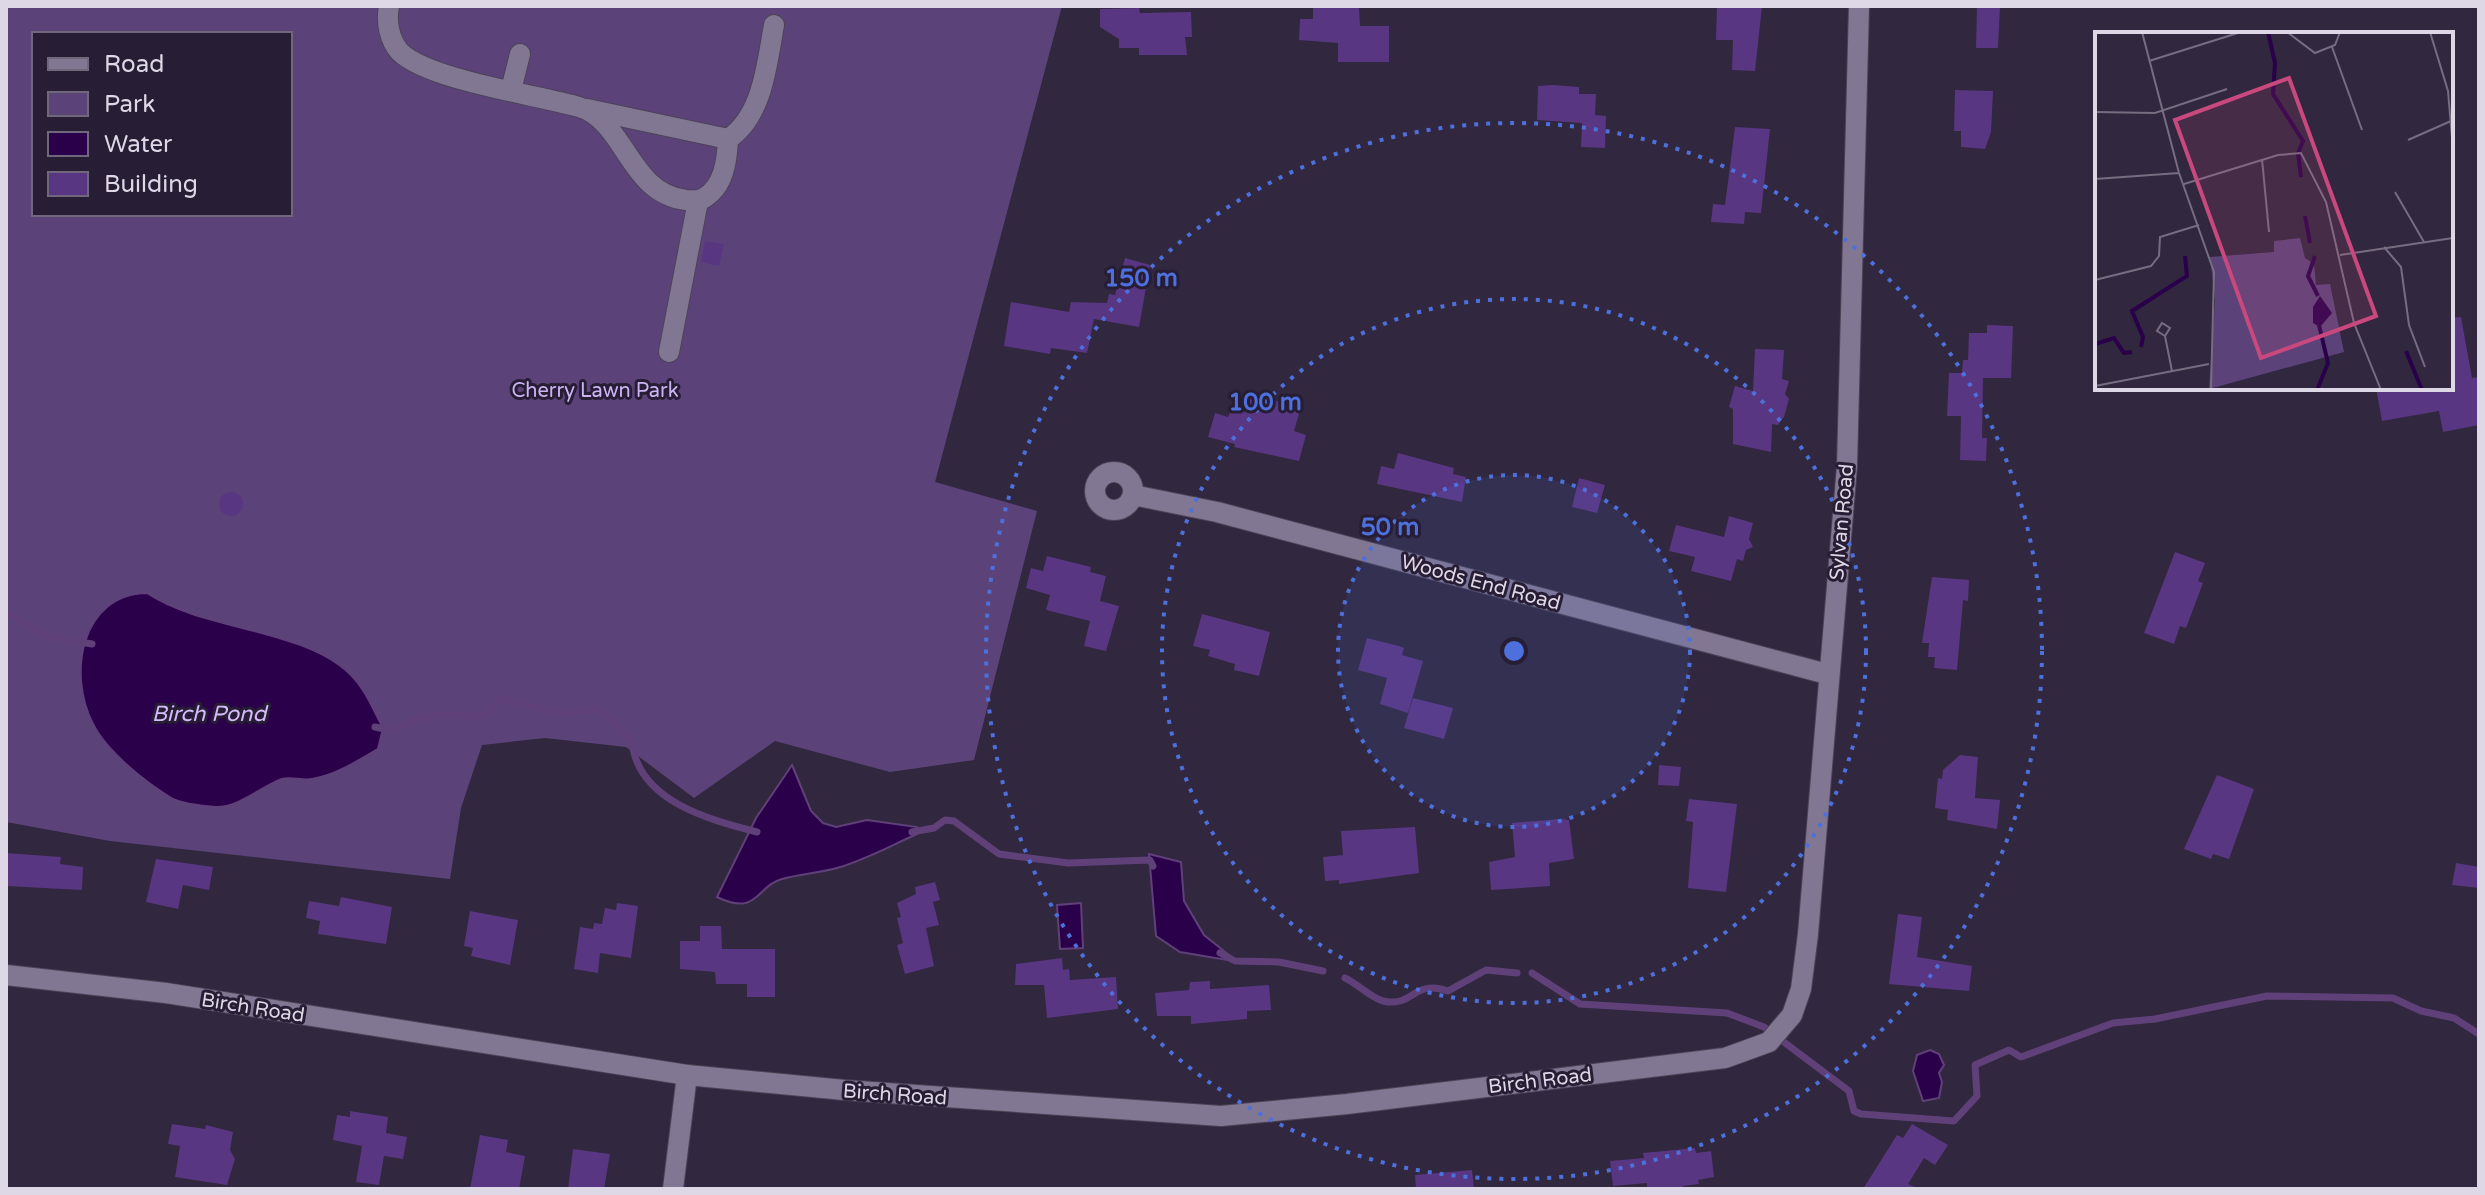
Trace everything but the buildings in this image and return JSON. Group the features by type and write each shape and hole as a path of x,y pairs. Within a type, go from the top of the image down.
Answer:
{"street":[{"path":"389,6 387,16 392,40 401,53 428,68 584,109 728,139 741,131 756,102 774,25"},
{"name":"Sylvan Road","path":"1775,1036 1792,1015 1801,989 1819,834 1827,674 1847,466 1859,6"},
{"path":"511,90 520,54"},
{"path":"584,109 615,136 639,173 654,188 676,198 698,201 712,192 727,165 728,139"},
{"path":"669,352 698,201"},
{"name":"Woods End Road","path":"1133,495 1203,509 1827,674"},
{"name":"Birch Road","path":"6,975 166,993 687,1075 844,1090 1221,1116 1347,1104 1725,1058 1775,1036"},
{"path":"673,1189 687,1075"}],"green space":[{"name":"Cherry Lawn Park","path":"6,6 1062,6 935,482 1037,511 974,760 890,772 775,741 694,798 626,747 545,738 482,745 461,808 450,879 110,841 6,822"}],"water":[{"name":"Birch Pond","path":"147,593 170,606 281,638 331,660 351,675 373,707 383,728 378,749 321,777 282,779 241,801 224,806 188,803 162,792 128,766 99,735 85,704 81,683 81,661 94,622 107,607 125,597"},
{"path":"792,765 811,811 823,823 836,827 867,820 917,827 917,834 847,865 782,879 749,902 741,904 717,897 756,818"},
{"path":"1149,854 1181,862 1184,901 1204,935 1229,955 1227,960 1180,952 1156,936"},
{"path":"1081,903 1083,948 1060,949 1057,905"},
{"path":"1930,1050 1939,1054 1944,1065 1939,1073 1942,1082 1939,1098 1923,1101 1913,1071 1917,1055"}],"waterway":[{"path":"6,611 45,636 92,644"},
{"path":"375,727 394,731 414,720 435,715 481,717 501,699 563,713 600,709 632,741 637,762 647,779 661,793 698,814 757,832"},
{"path":"912,832 934,828 945,820 954,821 999,854 1068,863 1150,860 1153,866"},
{"path":"1220,953 1235,961 1279,962 1323,971"},
{"path":"1345,978 1378,999 1393,1002 1427,988 1448,991 1486,970 1517,973"},
{"path":"1532,973 1580,1004 1727,1013 1764,1027 1849,1091 1854,1111 1954,1121 1977,1096 1975,1065 2009,1050 2021,1057 2113,1023 2155,1019 2267,996 2393,998 2421,1011 2454,1018 2479,1034"}]}
